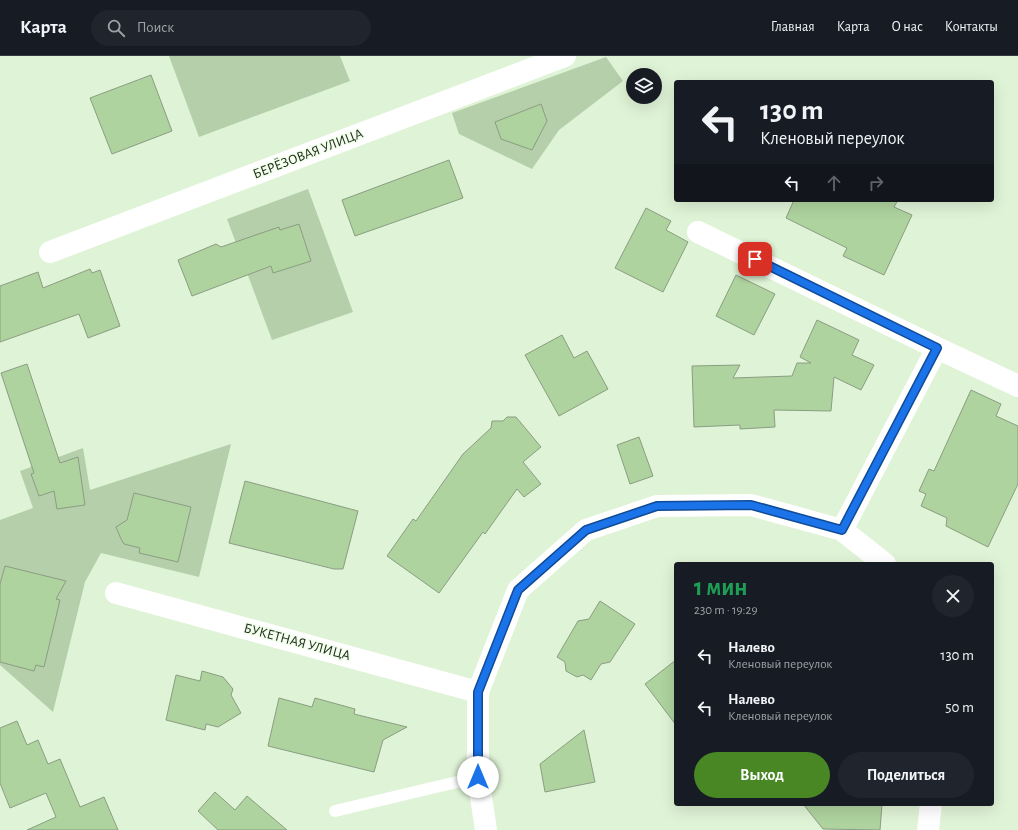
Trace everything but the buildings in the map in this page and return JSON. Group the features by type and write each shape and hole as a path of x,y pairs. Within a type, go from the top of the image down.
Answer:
{"street":[{"name":"БЕРЁЗОВАЯ УЛИЦА","path":"50,252 565,56"},
{"path":"698,232 1018,386"},
{"path":"842,530 937,348"},
{"path":"486,830 478,777 478,692 518,590 586,530 657,506 751,505 842,530 882,562"},
{"name":"БУКЕТНАЯ УЛИЦА","path":"116,593 478,692"},
{"path":"928,830 931,806"}],"lane":[{"path":"335,811 478,777"}],"green space":[{"path":"169,56 340,56 350,81 199,137"},
{"path":"606,57 623,81 559,130 532,169 459,134 452,113"},
{"path":"308,189 353,312 272,340 227,219"},
{"path":"231,444 199,577 101,553 85,582 53,712 0,665 0,520 33,508 20,471 83,448 90,490"}],"route":[{"path":"478,777 478,692 518,590 586,530 657,506 751,505 842,530 937,348 755,259"}]}
